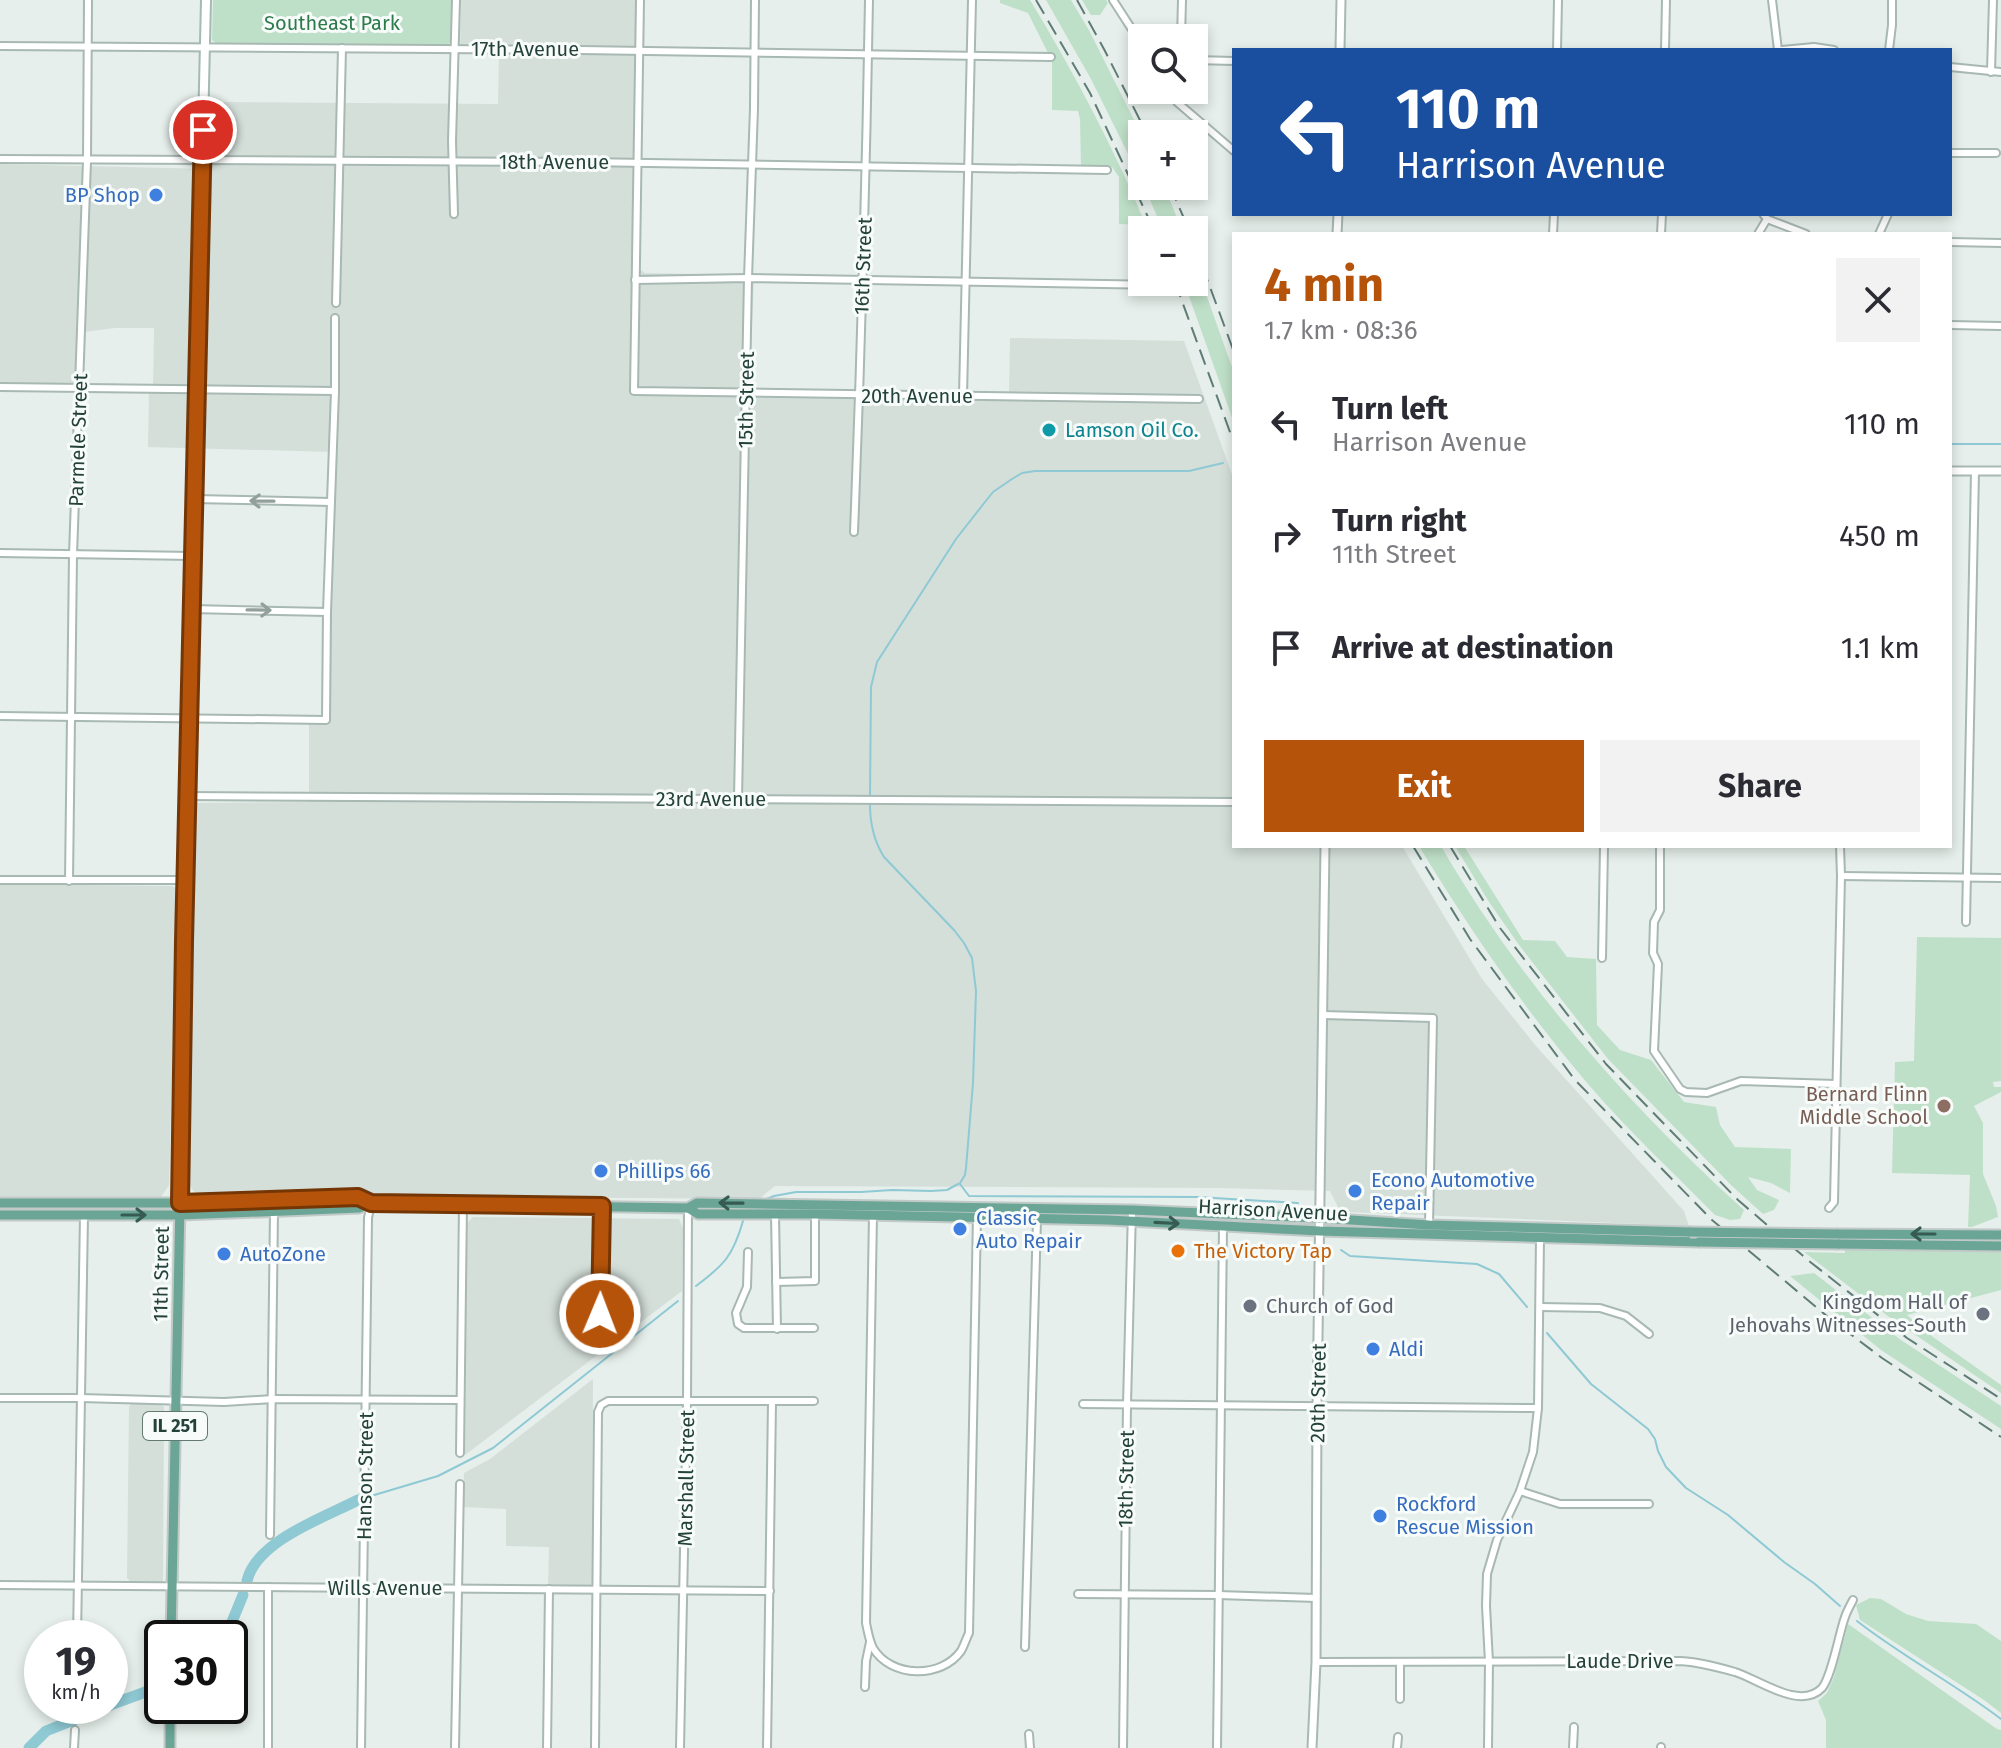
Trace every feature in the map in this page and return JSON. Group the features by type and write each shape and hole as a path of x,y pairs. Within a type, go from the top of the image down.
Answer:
{"main road":[{"name":"11th Street","path":"171,1620 206,0"},
{"name":"Harrison Avenue","path":"0,1203 180,1203 358,1197 371,1203"},
{"name":"Harrison Avenue","path":"0,1215 181,1215 359,1208 371,1203 688,1208 698,1214 873,1215 1132,1210 1429,1225 1690,1232 2001,1246"},
{"name":"Harrison Avenue","path":"688,1208 697,1203 977,1212 1037,1219 1320,1231 1699,1242 2001,1235"},
{"path":"170,1724 170,1748"}],"street":[{"name":"Parmele Street","path":"69,881 73,555 87,161 88,0"},
{"path":"454,214 452,162 456,0"},
{"path":"640,0 635,280 748,278 1128,284"},
{"name":"15th Street","path":"738,799 755,0"},
{"name":"16th Street","path":"854,532 866,223 869,0"},
{"path":"963,396 972,0"},
{"path":"1113,0 1128,24"},
{"path":"1181,24 1182,0"},
{"path":"1340,48 1341,0"},
{"path":"1557,48 1558,0"},
{"path":"1665,48 1666,0"},
{"path":"1772,0 1780,48"},
{"path":"1889,48 1892,0"},
{"path":"1991,72 1993,0"},
{"name":"17th Avenue","path":"0,46 1051,57"},
{"path":"336,303 342,48"},
{"path":"1208,60 1232,61"},
{"path":"1952,67 2001,72"},
{"path":"1179,104 1232,149"},
{"path":"1952,153 1996,153"},
{"name":"18th Avenue","path":"0,159 1107,170"},
{"path":"1765,216 1801,232"},
{"path":"1952,242 2001,243"},
{"name":"20th Avenue","path":"635,280 634,391 1199,399"},
{"path":"0,716 326,720 335,318"},
{"path":"1952,325 2000,326"},
{"path":"0,387 335,391"},
{"path":"1952,471 2001,471"},
{"path":"1966,922 1975,471"},
{"path":"193,499 331,502"},
{"path":"0,553 193,556"},
{"path":"191,609 327,612"},
{"name":"23rd Avenue","path":"187,796 1232,802"},
{"name":"20th Street","path":"1312,1748 1316,1662 1325,848"},
{"path":"1602,958 1604,848"},
{"path":"1660,848 1660,910 1654,922 1653,953 1658,964 1654,1051 1680,1089 1707,1093 1741,1081 1836,1084"},
{"path":"1829,1208 1834,1202 1840,848"},
{"path":"1841,876 2001,878"},
{"path":"0,880 185,880"},
{"path":"1323,1015 1433,1018 1429,1225"},
{"path":"270,1535 274,1200"},
{"name":"Hanson Street","path":"361,1748 368,1218 371,1203"},
{"path":"460,1453 463,1204"},
{"path":"600,1314 602,1206"},
{"name":"Marshall Street","path":"680,1748 688,1208"},
{"name":"18th Street","path":"1123,1748 1132,1210"},
{"path":"873,1215 866,1623 874,1651 886,1661 909,1671 921,1672 933,1671 953,1659 962,1649 969,1633 977,1212"},
{"path":"775,1214 777,1329"},
{"path":"776,1282 815,1281 815,1214"},
{"path":"77,1620 84,1215"},
{"path":"1025,1647 1037,1219"},
{"path":"1217,1748 1223,1226"},
{"path":"1488,1748 1487,1574 1497,1540 1520,1491 1533,1452 1538,1408 1540,1238"},
{"path":"748,1252 747,1287 736,1313 738,1324 744,1328 814,1328"},
{"path":"1540,1307 1600,1308 1626,1316 1649,1334"},
{"path":"0,1398 224,1402 273,1399 460,1400"},
{"path":"595,1748 598,1412 601,1405 608,1401 814,1401"},
{"path":"767,1748 772,1402"},
{"path":"1083,1404 1538,1408"},
{"path":"455,1748 460,1484"},
{"path":"1520,1491 1560,1504 1649,1504"},
{"name":"Wills Avenue","path":"0,1585 770,1591"},
{"path":"268,1587 268,1748"},
{"path":"547,1748 549,1589"},
{"path":"1078,1594 1316,1598"},
{"name":"Laude Drive","path":"1316,1662 1700,1662 1796,1696 1808,1696 1822,1687 1845,1615 1853,1600"},
{"path":"865,1687 870,1642"},
{"path":"1400,1662 1400,1699"},
{"path":"1573,1748 1574,1727"},
{"path":"74,1748 75,1730"},
{"path":"1029,1734 1030,1748"},
{"path":"1397,1748 1398,1737"}],"shaded area":[{"path":"461,0 644,0 638,268 645,273 754,275 750,381 758,389 1009,393 1010,338 1184,341 1232,474 1232,848 1403,848 1482,979 1536,1046 1684,1211 1689,1226 1347,1212 1339,1209 1330,1191 1219,1188 775,1186 759,1199 253,1195 205,1198 195,1193 188,1174 193,803 309,802 309,723 328,720 329,715 335,452 148,447 154,328 84,332 81,384 0,383 0,164 210,169 214,102 498,104 499,53 460,53"},
{"path":"0,884 172,886 177,889 169,1185 161,1197 147,1201 0,1199"},
{"path":"473,1217 679,1219 683,1228 682,1291 465,1455 467,1223"},
{"path":"593,1379 592,1584 587,1587 548,1588 549,1547 506,1546 506,1509 463,1507 464,1473 490,1459"},
{"path":"132,1402 158,1403 164,1407 163,1581 158,1583 133,1584 127,1578 129,1407"}],"green space":[{"name":"Southeast Park","path":"213,0 452,0 452,39 447,46 217,44 212,40"},
{"path":"1000,0 1030,0 1094,113 1128,185 1128,200 1135,200 1142,216 1128,216 1128,224 1119,224 1119,177 1112,167 1081,167 1078,111 1052,110 1052,61 1028,13 1000,3"},
{"path":"1046,0 1071,0 1090,32 1134,120 1128,120 1128,154 1091,79"},
{"path":"1082,0 1106,0 1108,3 1100,15 1091,15"},
{"path":"1150,200 1170,200 1176,216 1157,216"},
{"path":"1189,296 1207,296 1232,367 1232,417"},
{"path":"1420,848 1442,848 1505,946 1541,994 1618,1085 1744,1210 1740,1219 1730,1220 1715,1215 1588,1084 1542,1027 1458,908"},
{"path":"1456,848 1465,848 1523,940 1555,941 1567,957 1596,959 1597,1025 1620,1050 1651,1060 1684,1102 1716,1107 1720,1125 1735,1147 1791,1149 1790,1193 1771,1183 1748,1177 1757,1190 1779,1200 1774,1210 1763,1214 1731,1185 1608,1059 1489,902"},
{"name":"Bernard Flinn Middle School","path":"1917,937 2001,938 2001,1081 1993,1082 1994,1087 2001,1087 2001,1092 1974,1106 1983,1123 1983,1174 1998,1217 1972,1227 1968,1227 1970,1175 1892,1173 1895,1062 1914,1061"},
{"path":"1845,1249 2001,1251 2001,1290 1907,1315 2001,1385 2001,1393 1889,1317 1804,1252 1845,1253"},
{"path":"1814,1273 1901,1340 2001,1406 2001,1429 1881,1350 1790,1276"},
{"path":"1870,1598 1881,1599 1906,1614 1928,1621 1976,1624 2001,1641 2001,1713 1860,1620 1856,1605"},
{"path":"1848,1624 2001,1730 2001,1748 1826,1748 1826,1720 1818,1701 1827,1693 1834,1677"}],"waterway":[{"path":"1952,444 2001,444"},
{"path":"870,795 871,687 877,662 956,539 993,492 1022,473 1035,471 1189,471 1223,463"},
{"path":"870,805 873,832 884,857 954,930 972,958 976,991 973,1083 966,1168 960,1183"},
{"path":"764,1200 796,1192 931,1191 947,1190 958,1184"},
{"path":"960,1184 969,1196 1198,1197 1298,1203"},
{"path":"696,1286 726,1259 743,1221"},
{"path":"1341,1250 1350,1256 1477,1264 1499,1274 1527,1307"},
{"path":"371,1496 438,1476 493,1448 678,1301"},
{"path":"1547,1333 1591,1384 1648,1429 1666,1467 1686,1488 1728,1515 1840,1606"},
{"path":"247,1581 253,1567 277,1542 358,1500"},
{"path":"233,1620 243,1595"},
{"path":"1857,1621 2001,1719"},
{"path":"128,1698 144,1693"},
{"path":"29,1748 46,1731 64,1724"}],"railway":[{"path":"1036,0 1090,93 1147,216"},
{"path":"1077,0 1140,120"},
{"path":"1176,200 1183,216"},
{"path":"1208,282 1232,347"},
{"path":"1180,296 1232,438"},
{"path":"1414,848 1470,939 1575,1080 1712,1220 1882,1358 2001,1437"},
{"path":"1451,848 1500,928 1606,1064 1738,1200 1907,1338 2001,1399"}],"place":[{"name":"BP Shop","path":"156,195"},
{"name":"Lamson Oil Co.","path":"1049,430"},
{"name":"Bernard Flinn Middle School","path":"1944,1106"},
{"name":"Phillips 66","path":"601,1171"},
{"name":"Econo Automotive Repair","path":"1355,1191"},
{"name":"Classic Auto Repair","path":"960,1229"},
{"name":"The Victory Tap","path":"1178,1251"},
{"name":"AutoZone","path":"224,1254"},
{"name":"Church of God","path":"1250,1306"},
{"name":"Kingdom Hall of Jehovahs Witnesses-South","path":"1983,1314"},
{"name":"Aldi","path":"1373,1349"},
{"name":"Rockford Rescue Mission","path":"1380,1516"}],"route":[{"path":"203,130 180,1203 358,1197 371,1203 602,1206 600,1314"}]}
